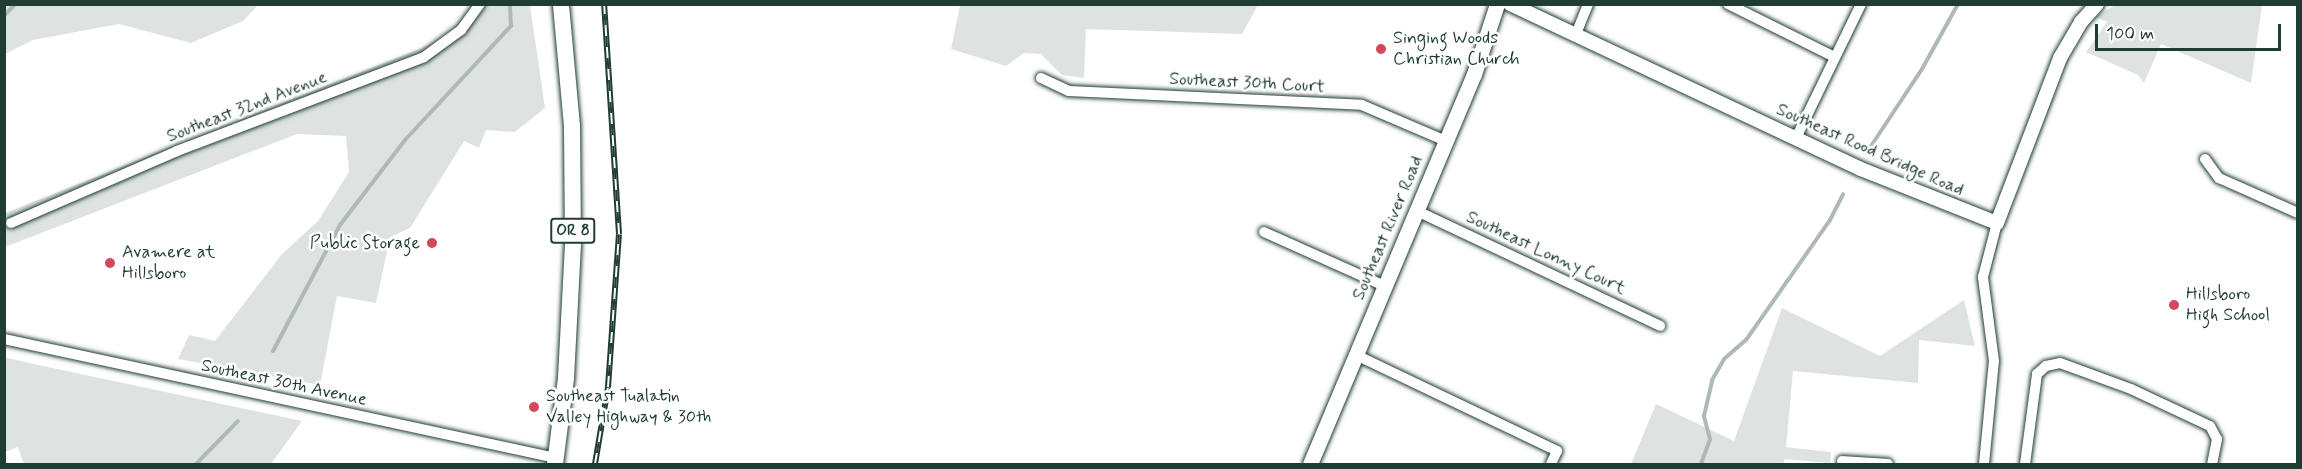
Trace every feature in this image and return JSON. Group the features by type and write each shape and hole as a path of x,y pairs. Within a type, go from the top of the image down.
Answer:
{"main road":[{"name":"OR 8","path":"555,461 566,378 573,243 572,126 561,4"},
{"name":"Southeast River Road","path":"1310,465 1446,141 1497,4"}],"street":[{"name":"Southeast 32nd Avenue","path":"11,223 177,151 424,57 461,30 480,4"},
{"name":"Southeast Rood Bridge Road","path":"1510,4 1796,138 1939,202 1997,223"},
{"path":"1576,34 1588,4"},
{"path":"1728,4 1835,57"},
{"path":"1796,138 1861,4"},
{"path":"1984,465 1994,361 1983,277 1997,223 2060,58 2081,22 2097,4"},
{"name":"Southeast 30th Court","path":"1041,78 1069,91 1362,105 1446,141"},
{"path":"2205,159 2219,178 2298,213"},
{"name":"Southeast Lonny Court","path":"1417,211 1660,326"},
{"path":"1264,232 1385,286"},
{"name":"Southeast 30th Avenue","path":"4,339 555,461"},
{"path":"1356,355 1557,451 1551,465"},
{"path":"2025,465 2037,375 2046,366 2060,363 2131,389 2210,426 2217,439 2212,465"},
{"path":"1842,461 1888,465"}],"shaded area":[{"path":"5,4 258,5 243,21 191,43 119,24 33,40 5,54"},
{"path":"960,4 1258,5 1242,34 1086,29 1084,78 1062,75 1041,54 1024,53 1006,66 951,49"},
{"path":"475,5 530,5 545,108 515,132 486,130 479,148 464,141 410,228 390,237 376,303 337,296 320,385 178,359 189,335 215,341 282,254 318,221 349,172 346,136 297,134 5,247 5,213 449,37"},
{"path":"2115,5 2262,5 2251,83 2161,44 2144,83 2138,75 2086,52 2107,22 2096,17"},
{"path":"1964,300 1975,346 1919,340 1918,383 1793,371 1786,447 1831,452 1830,463 1785,459 1783,464 1631,464 1656,404 1734,441 1782,308 1880,356"},
{"path":"4,357 302,421 271,464 24,464 18,447 5,452"}],"waterway":[{"path":"4,16 15,4"},
{"path":"273,351 340,225 405,140 511,26 510,4"},
{"path":"1871,146 1922,69 1958,4"},
{"path":"1701,464 1710,439 1704,416 1712,380 1724,359 1746,340 1830,220 1843,194"},
{"path":"196,464 238,421"}],"railway":[{"path":"595,464 608,387 619,234 604,4"}],"place":[{"name":"Singing Woods Christian Church","path":"1381,49"},
{"name":"Public Storage","path":"432,243"},
{"name":"Avamere at Hillsboro","path":"110,263"},
{"name":"Hillsboro High School","path":"2174,305"},
{"name":"Southeast Tualatin Valley Highway & 30th","path":"534,407"}]}
